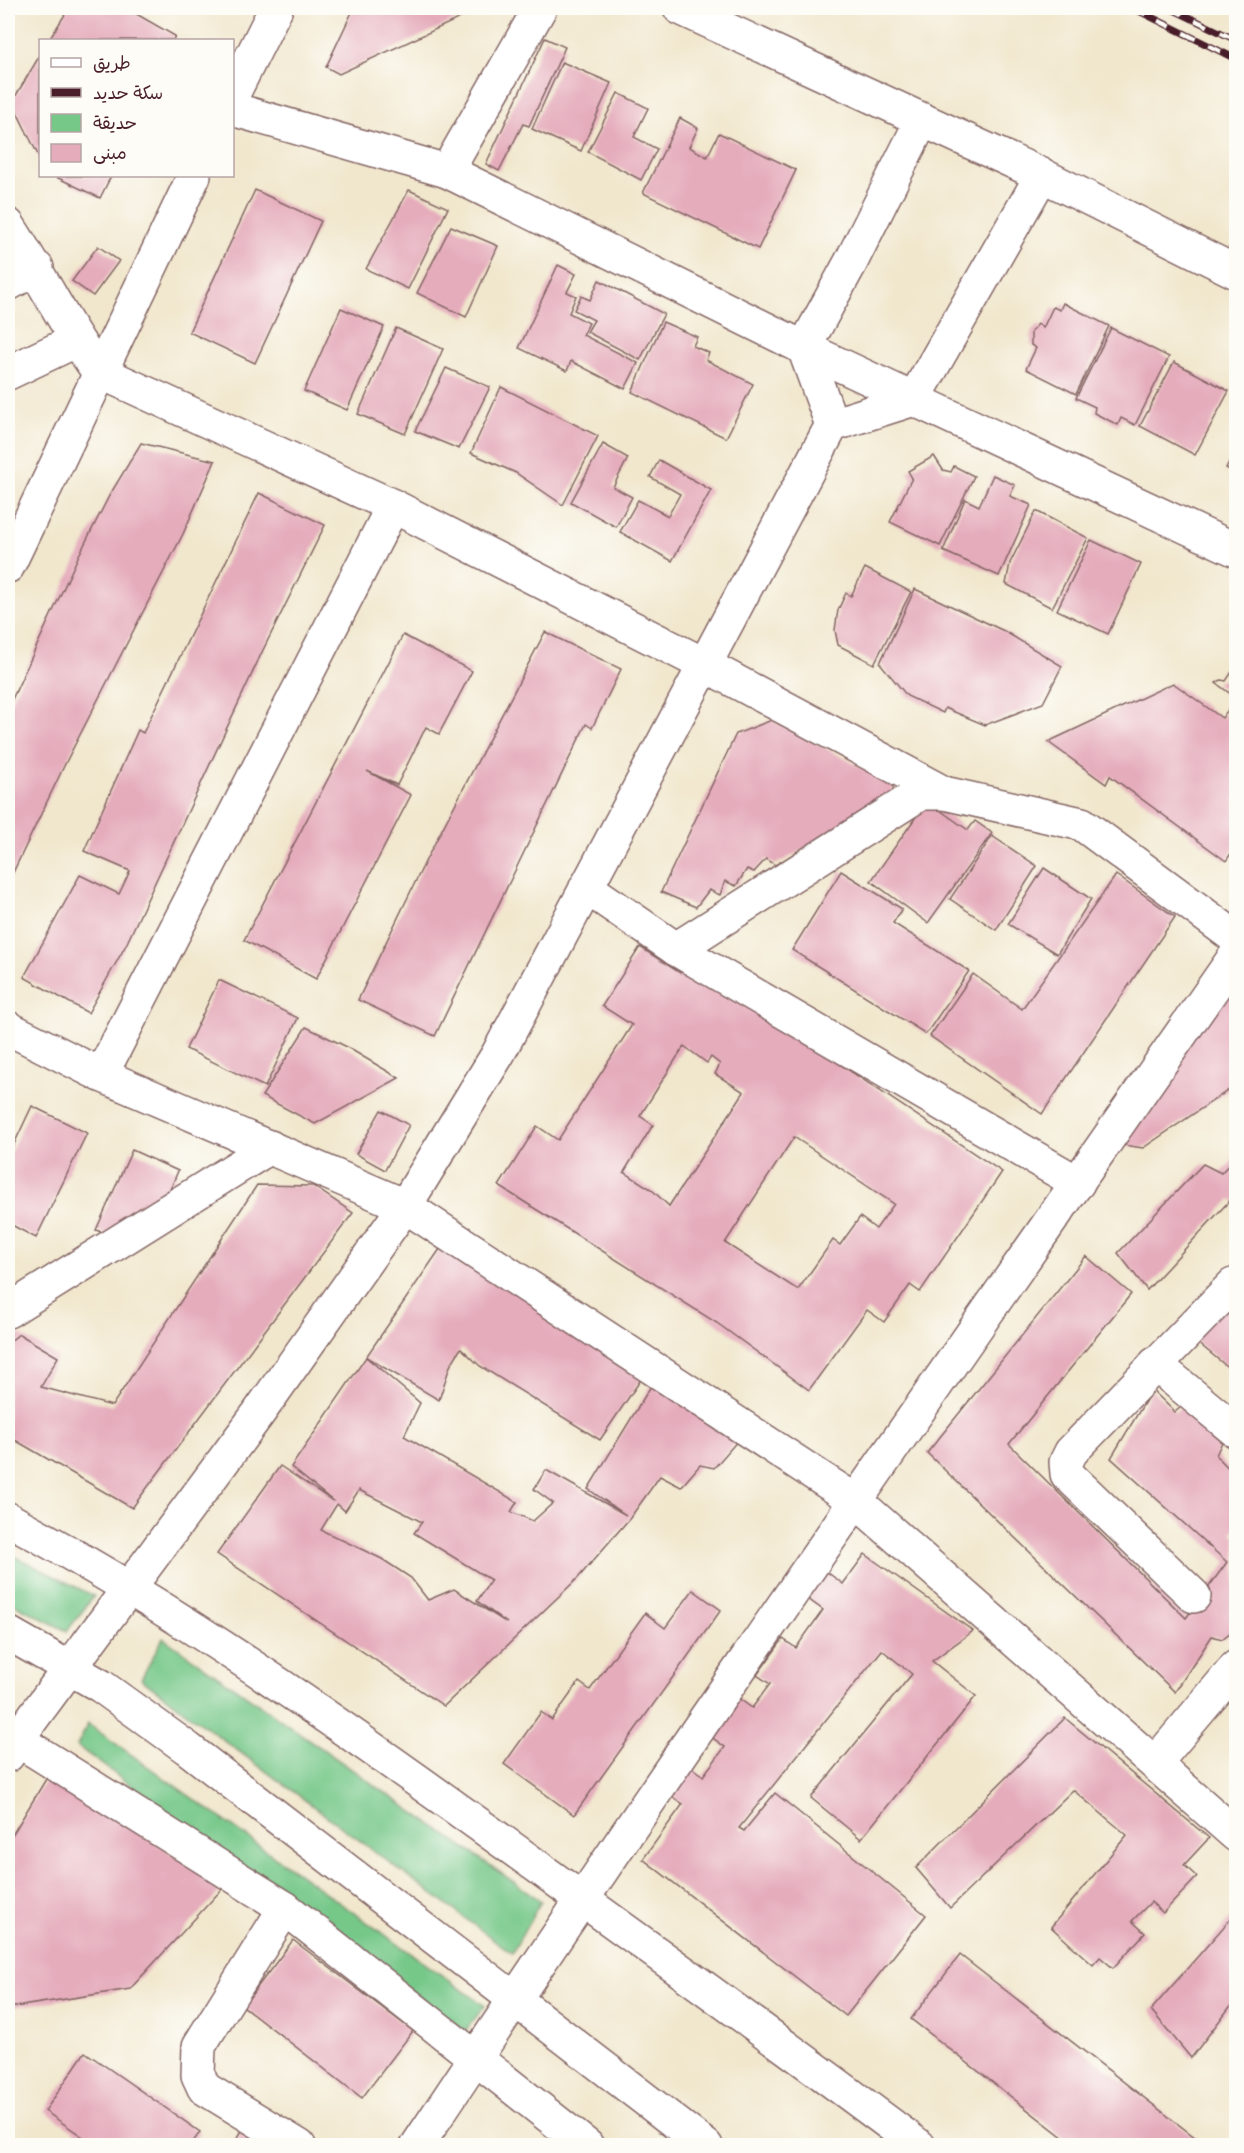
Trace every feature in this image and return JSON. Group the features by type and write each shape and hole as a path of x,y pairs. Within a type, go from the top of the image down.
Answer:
{"street":[{"path":"234,92 276,8"},
{"path":"447,171 540,8"},
{"path":"680,8 1042,175 1236,272"},
{"path":"234,110 447,171 804,348 1236,550"},
{"path":"832,425 804,348 851,262 922,120"},
{"path":"587,2145 285,1908 11,1743 71,1667 258,1414 405,1206 498,1054 832,425 914,399 1042,175"},
{"path":"8,566 99,371 194,177"},
{"path":"8,225 37,268 75,341 99,371 393,506 705,665 944,793"},
{"path":"8,284 37,268"},
{"path":"8,373 75,341"},
{"path":"100,1075 393,506"},
{"path":"676,949 921,793 944,793 1082,824 1236,938"},
{"path":"586,887 676,949 1078,1183"},
{"path":"417,2145 582,1899 1236,955"},
{"path":"8,1029 100,1075 405,1206 856,1501 1236,1834"},
{"path":"8,1311 270,1147"},
{"path":"1194,1596 1067,1474 1065,1468 1071,1452 1233,1285"},
{"path":"1155,1364 1236,1431"},
{"path":"8,1519 129,1588 297,1697 582,1899 920,2145"},
{"path":"8,1633 101,1686 251,1796 706,2145"},
{"path":"1156,1762 1236,1667"},
{"path":"285,1908 199,2046 198,2075 204,2088 299,2145"}],"green space":[{"path":"8,1553 94,1596 67,1631 8,1601"},
{"path":"163,1638 541,1901 512,1953 141,1679"},
{"path":"88,1724 485,2006 465,2031 77,1746"}],"building":[{"path":"69,8 126,8 175,36 174,39 50,39"},
{"path":"354,8 474,8 471,13 339,74 326,67"},
{"path":"545,38 565,47 529,126 523,124 499,171 486,164"},
{"path":"39,57 39,157 12,102"},
{"path":"562,62 611,83 581,151 532,129"},
{"path":"618,93 648,108 634,137 657,149 641,180 588,152"},
{"path":"680,118 698,128 689,147 707,157 719,133 796,170 758,249 643,193"},
{"path":"56,177 110,177 100,198"},
{"path":"255,190 321,221 255,363 189,332"},
{"path":"409,190 448,208 408,289 366,269"},
{"path":"451,226 498,246 466,317 417,293"},
{"path":"98,246 119,261 93,296 72,281"},
{"path":"558,265 576,274 567,292 576,296 569,313 589,323 583,335 638,363 625,389 571,361 567,371 519,348"},
{"path":"599,280 664,314 640,360 587,332 594,320 574,310 581,296 590,300"},
{"path":"1063,303 1109,326 1076,394 1026,369 1036,348 1031,345 1031,332 1038,324 1043,328 1053,307 1060,310"},
{"path":"341,308 384,327 347,410 304,391"},
{"path":"663,322 697,337 693,346 709,353 706,360 753,384 726,438 632,392"},
{"path":"396,328 443,349 405,434 358,414"},
{"path":"1111,328 1169,357 1135,425 1121,418 1118,425 1094,413 1095,407 1076,398"},
{"path":"1174,362 1229,391 1195,455 1140,426"},
{"path":"446,368 490,387 459,449 415,431"},
{"path":"501,387 598,436 563,505 516,473 471,453"},
{"path":"141,443 215,461 183,534 66,762 8,883 8,708 78,557 109,496"},
{"path":"603,444 628,458 613,487 632,497 616,527 571,502"},
{"path":"1236,449 1236,474 1226,468"},
{"path":"934,456 943,470 951,472 954,466 974,476 940,546 890,522 912,478 908,471"},
{"path":"659,460 711,490 672,561 620,532 638,500 668,516 680,494 650,477"},
{"path":"993,475 1015,485 1010,496 1031,505 999,576 943,551 965,499 979,506"},
{"path":"259,493 325,525 263,650 126,945 88,1013 24,977 80,875 119,894 130,871 84,851 138,730 143,733"},
{"path":"1036,511 1088,538 1052,608 1006,584 1010,563"},
{"path":"1091,540 1141,564 1108,634 1057,610"},
{"path":"865,568 911,592 874,664 838,645 835,630 838,610 846,593 851,596"},
{"path":"915,589 1004,631 1062,666 1043,703 985,725 945,708 943,713 907,696 880,663"},
{"path":"545,632 621,669 592,728 586,724 435,1036 358,1000 425,862"},
{"path":"403,635 472,671 439,734 426,727 397,785 367,771 411,795 316,979 244,940"},
{"path":"1236,666 1236,698 1216,683 1221,680 1226,681"},
{"path":"1173,683 1222,718 1230,707 1236,712 1236,846 1226,861 1110,776 1106,784 1048,742"},
{"path":"772,720 893,784 893,802 775,865 766,859 754,872 747,869 736,886 725,881 720,895 709,890 696,907 661,892 736,734"},
{"path":"927,801 968,830 975,821 992,833 928,923 871,881"},
{"path":"992,836 1037,866 996,930 950,899"},
{"path":"1044,868 1091,899 1057,954 1008,924"},
{"path":"841,871 902,909 893,923 969,971 926,1034 792,950"},
{"path":"1116,875 1175,917 1042,1114 930,1036 973,974 1022,1009"},
{"path":"640,947 680,973 686,962 1002,1172 920,1292 910,1285 884,1322 867,1310 809,1390 717,1323 499,1186 537,1126 558,1140 632,1025 602,1006","holes":["684,1046 707,1063 711,1057 720,1064 715,1074 744,1092 669,1206 651,1189 624,1172 653,1125 640,1116","794,1137 894,1204 876,1229 860,1217 840,1245 833,1240 798,1290 725,1243"]},
{"path":"1236,971 1236,1085 1143,1148 1123,1145"},
{"path":"219,980 298,1018 265,1087 186,1049"},
{"path":"306,1027 345,1046 399,1078 315,1124 262,1096"},
{"path":"32,1106 87,1133 36,1238 8,1223 8,1157"},
{"path":"381,1110 409,1125 385,1170 356,1154"},
{"path":"132,1150 178,1171 166,1199 113,1237 96,1230"},
{"path":"1236,1157 1236,1202 1231,1199 1147,1290 1118,1253 1203,1164 1221,1173"},
{"path":"257,1185 313,1186 353,1213 132,1508 8,1436 8,1343 19,1334 58,1357 41,1387 112,1406"},
{"path":"440,1249 528,1298 644,1375 600,1440 480,1366 461,1348 450,1366 439,1400 366,1357"},
{"path":"1086,1256 1131,1294 1009,1444 1186,1618 1227,1562 1111,1458 1152,1390 1175,1412 1181,1407 1222,1442 1216,1455 1236,1476 1236,1527 1232,1533 1236,1537 1236,1613 1232,1622 1236,1628 1222,1639 1212,1636 1175,1692 927,1453"},
{"path":"1236,1289 1236,1374 1192,1338"},
{"path":"366,1357 420,1403 404,1436 517,1502 511,1512 533,1521 553,1503 534,1489 546,1470 626,1515 588,1489 654,1381 740,1438 714,1468 700,1465 681,1487 660,1476 630,1518 578,1578 444,1706 217,1554 280,1466 334,1502 291,1467","holes":["359,1490 422,1522 414,1533 491,1580 477,1601 507,1623 454,1589 428,1600 411,1578 382,1559 321,1530 337,1504 345,1511"]},
{"path":"865,1554 973,1631 932,1661 976,1696 861,1839 811,1798 912,1674 882,1650 739,1828 744,1831 775,1793 926,1915 846,2016 643,1859 683,1804 672,1797 692,1768 703,1776 725,1747 710,1736 738,1698 752,1708 770,1684 757,1675 783,1639 796,1648 823,1610 808,1599 827,1572 843,1584"},
{"path":"693,1590 721,1610 574,1815 504,1764 541,1712 552,1720 579,1682 590,1690 645,1613 665,1628"},
{"path":"1065,1718 1209,1838 1184,1865 1197,1877 1163,1913 1151,1902 1132,1921 1145,1933 1113,1968 1100,1957 1093,1965 1051,1927 1127,1835 1073,1790 950,1908 916,1868"},
{"path":"49,1774 224,1887 130,1989 8,2008 8,1842"},
{"path":"1233,1916 1236,1917 1236,1999 1191,2058 1151,2010"},
{"path":"293,1940 413,2031 362,2098 243,2006"},
{"path":"960,1955 1205,2145 1073,2145 911,2019"},
{"path":"85,2052 200,2132 191,2145 95,2145 45,2111"},
{"path":"248,2121 289,2145 233,2145"}],"railway":[{"path":"1133,8 1236,59"},
{"path":"1170,8 1236,40"}]}
